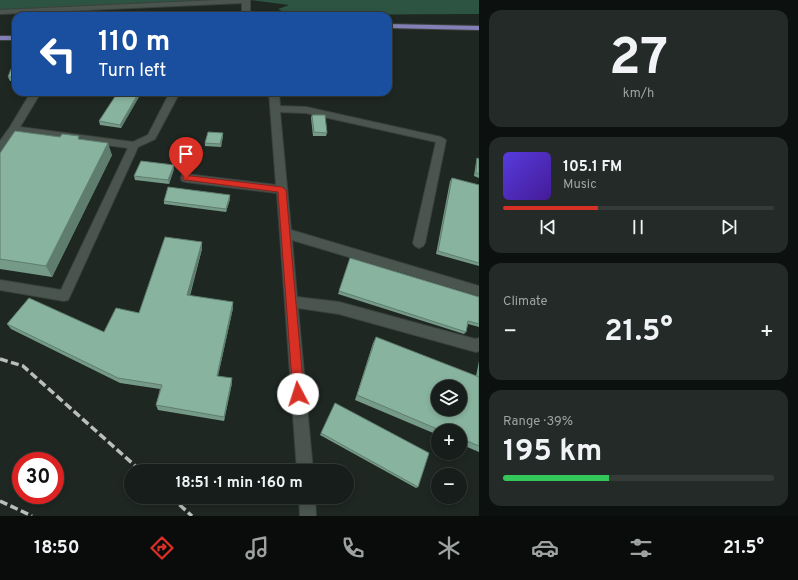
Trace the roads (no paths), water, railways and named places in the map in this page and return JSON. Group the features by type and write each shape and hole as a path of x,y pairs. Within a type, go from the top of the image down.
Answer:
{"main road":[{"path":"392,26 479,28"},
{"path":"0,38 12,38"}],"street":[{"path":"35,11 37,0"},
{"path":"0,12 165,2 246,1 246,12"},
{"path":"0,148 14,129 34,96"},
{"path":"14,129 134,145 152,137 173,96"},
{"path":"274,96 304,464"},
{"path":"276,109 306,110 441,140 419,242"},
{"path":"0,285 64,296 134,145"},
{"path":"186,178 282,190"},
{"path":"285,233 479,291"},
{"path":"291,302 339,308 476,346 479,344"},
{"path":"307,504 308,516"}],"railway":[{"path":"0,359 23,366 133,464"},
{"path":"0,501 32,516"},
{"path":"179,504 192,516"}]}
